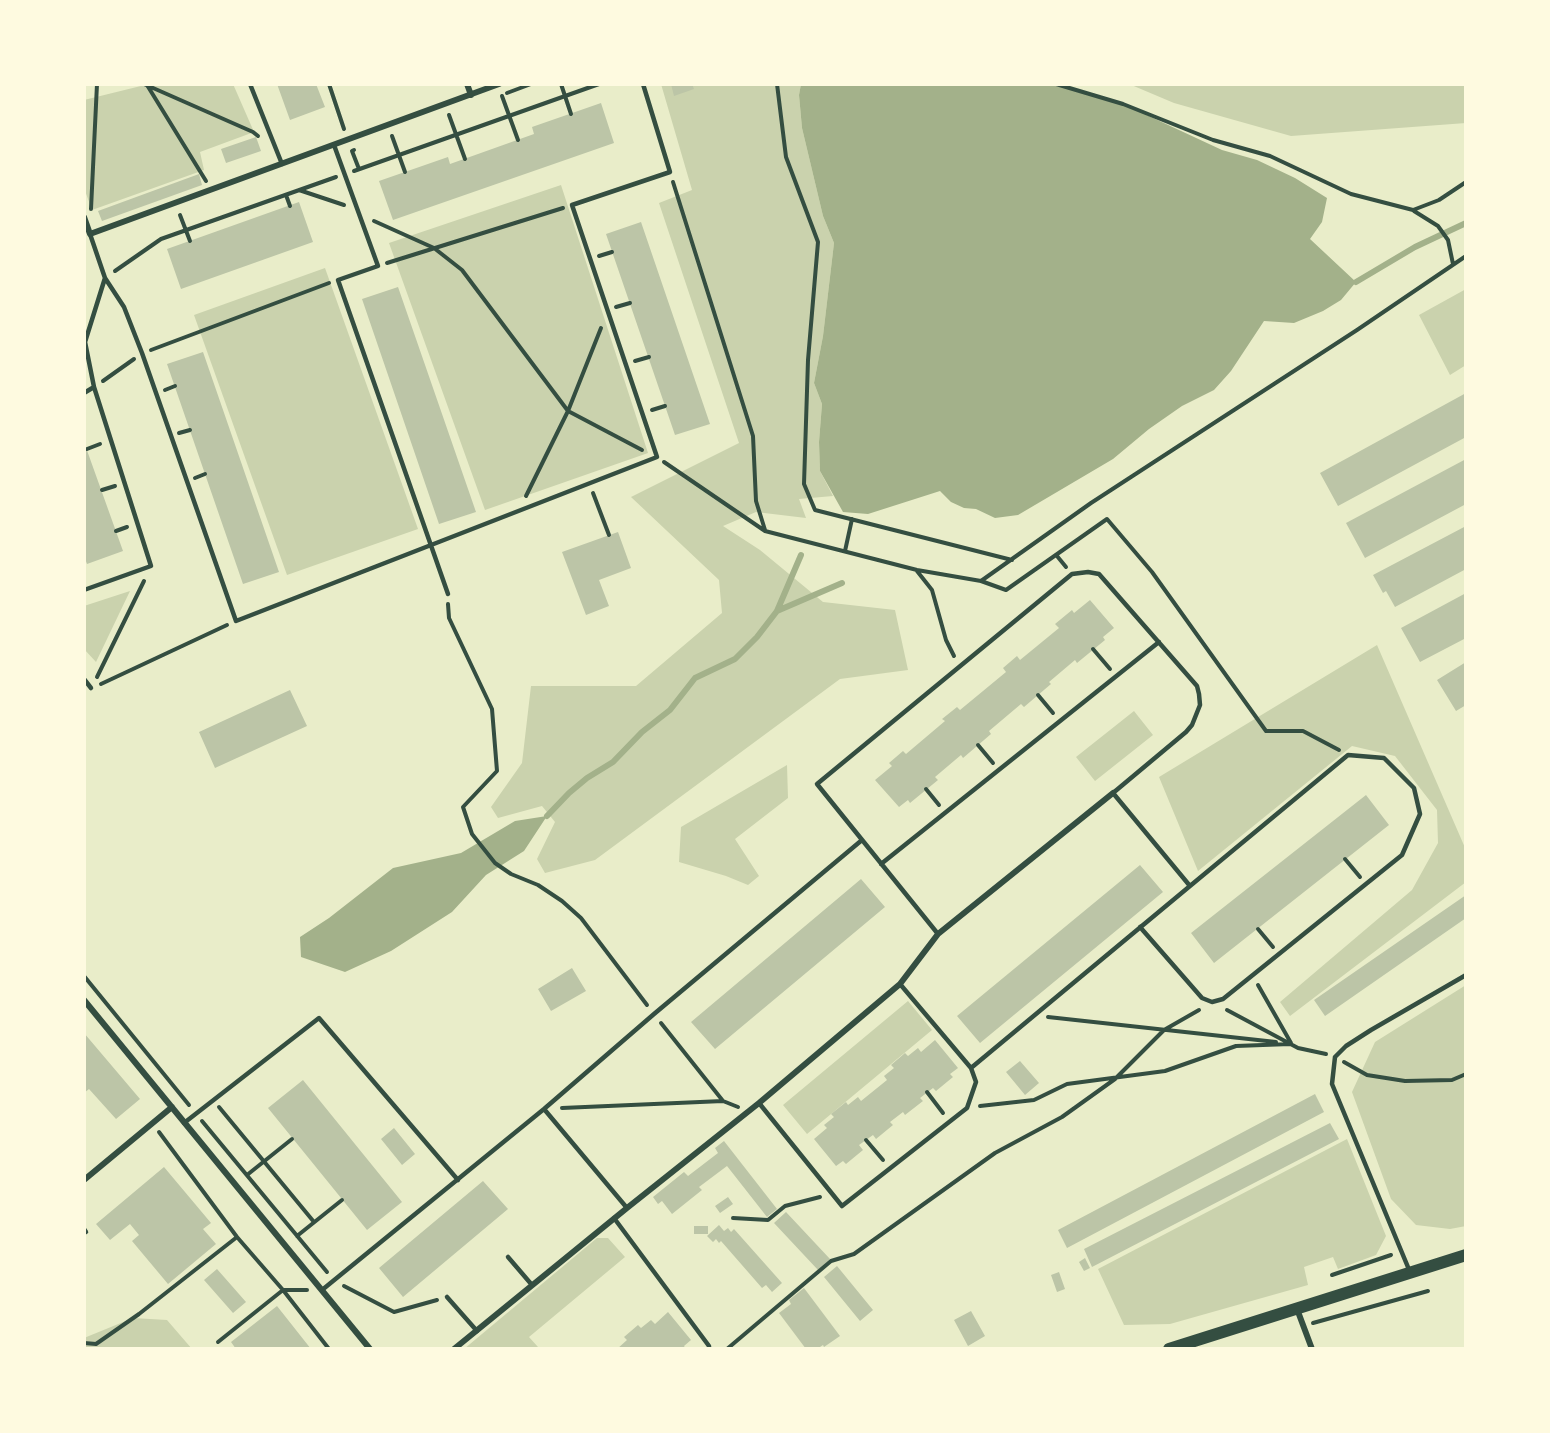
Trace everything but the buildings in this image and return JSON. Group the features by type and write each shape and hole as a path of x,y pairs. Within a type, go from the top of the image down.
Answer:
{"main road":[{"path":"1169,1349 1466,1255"}],"street":[{"path":"467,84 471,95"},
{"path":"84,217 90,234 499,84"},
{"path":"454,1349 759,1102 900,984 938,934 1113,793"},
{"path":"84,1000 370,1349"},
{"path":"84,1180 172,1107"},
{"path":"1297,1309 1312,1349"}],"lane":[{"path":"250,84 282,164"},
{"path":"90,234 105,278 124,307 142,353 236,621 657,457 572,205 670,172 643,84"},
{"path":"334,145 378,266 338,280 448,594"},
{"path":"84,590 151,566 94,387 85,342 105,278"},
{"path":"84,393 94,387"},
{"path":"938,934 817,784 1072,574 1088,572 1099,574 1197,686 1200,705 1195,719 1186,732 1113,793 1190,886"},
{"path":"881,864 1159,642"},
{"path":"84,679 92,688"},
{"path":"971,1068 1140,927 1348,755 1384,758 1414,788 1420,813 1402,855 1223,999 1212,1002 1203,998 1140,927"},
{"path":"322,1290 544,1109 862,840"},
{"path":"1410,1272 1332,1084 1335,1057 1371,1030 1466,975"},
{"path":"759,1102 843,1206 967,1108 976,1082 971,1068 900,984"},
{"path":"184,1123 319,1018 458,1180"},
{"path":"544,1109 627,1208"},
{"path":"614,1218 709,1349"},
{"path":"508,1257 532,1285"},
{"path":"447,1297 477,1331"}],"path":[{"path":"90,234 97,84"},
{"path":"146,84 253,132 278,154"},
{"path":"146,84 211,189"},
{"path":"329,84 348,140"},
{"path":"561,84 572,114"},
{"path":"777,84 786,157 818,242 808,360 804,483 815,510 1012,560"},
{"path":"1056,84 1123,104 1213,140 1270,156 1351,194 1413,210 1438,226 1448,240 1453,265"},
{"path":"502,95 518,140"},
{"path":"449,115 465,159"},
{"path":"392,136 405,172"},
{"path":"670,172 753,436 756,501 765,531"},
{"path":"1413,210 1439,200 1466,182"},
{"path":"299,190 345,206 434,248 462,270 568,411 657,457 765,531 917,570 981,581 1091,503 1357,330 1466,256"},
{"path":"286,195 290,206"},
{"path":"378,266 572,205"},
{"path":"180,215 190,241"},
{"path":"94,387 142,353 338,280"},
{"path":"518,511 568,411 608,310"},
{"path":"589,483 609,535"},
{"path":"845,551 852,519"},
{"path":"92,688 151,566"},
{"path":"917,570 932,590 946,640 961,665"},
{"path":"448,594 449,618 492,709 497,771 463,807 471,834 495,863 511,874 546,890 580,918 629,984 723,1101"},
{"path":"92,688 236,621"},
{"path":"1094,649 1116,676"},
{"path":"1038,694 1060,722"},
{"path":"1244,698 1266,731 1303,731 1348,755"},
{"path":"978,745 999,770"},
{"path":"926,789 945,813"},
{"path":"1346,859 1366,884"},
{"path":"1258,928 1279,954"},
{"path":"1252,975 1292,1044"},
{"path":"84,976 334,1280 394,1312 447,1297"},
{"path":"728,1349 831,1261 854,1254 995,1153 1062,1117 1115,1079 1164,1030 1212,1002 1298,1048 1335,1057 1367,1075 1405,1082 1452,1080 1466,1074"},
{"path":"1034,1016 1292,1044"},
{"path":"967,1108 1034,1100 1067,1084 1165,1071 1236,1046 1292,1044"},
{"path":"927,1092 950,1121"},
{"path":"213,1100 314,1222"},
{"path":"544,1109 723,1101 748,1111"},
{"path":"152,1123 237,1237 283,1290 329,1349"},
{"path":"247,1175 292,1139"},
{"path":"866,1140 890,1168"},
{"path":"733,1218 768,1220 785,1206 832,1193"},
{"path":"297,1236 342,1200"},
{"path":"84,1343 96,1344 139,1314 237,1237"},
{"path":"1332,1275 1401,1252"},
{"path":"1380,1259 1383,1268"},
{"path":"218,1342 283,1290 322,1290"},
{"path":"1304,1326 1428,1291"}],"shaded area":[{"path":"149,84 233,84 254,132 200,152 204,170 92,210 84,188 84,100"},
{"path":"661,84 801,84 799,95 802,128 823,216 834,243 823,336 814,383 822,404 819,442 820,471 833,496 799,499 806,518 756,512 723,526 760,550 823,602 895,610 908,670 840,679 595,860 545,873 537,859 555,822 542,806 498,818 491,807 522,763 531,686 636,686 722,613 719,580 631,497 739,443 659,203 692,190"},
{"path":"801,84 1041,84 1062,87 1123,104 1222,150 1257,160 1295,178 1327,198 1322,222 1310,239 1356,282 1341,300 1323,311 1294,323 1264,321 1231,371 1214,390 1182,406 1149,429 1113,459 1018,515 995,518 976,509 964,508 951,502 940,491 868,514 843,512 820,471 819,442 822,404 814,383 823,336 834,243 823,216 802,128 799,95"},
{"path":"1129,84 1466,84 1466,123 1291,136 1174,103"},
{"path":"561,185 648,453 485,510 389,243"},
{"path":"325,268 418,529 287,575 194,315"},
{"path":"1466,289 1466,365 1450,375 1419,315"},
{"path":"130,591 96,662 84,649 84,606"},
{"path":"1377,645 1466,850 1466,882 1290,1016 1280,1002 1412,890 1438,843 1437,810 1395,756 1352,746 1198,871 1159,777"},
{"path":"1134,711 1153,735 1095,781 1076,757"},
{"path":"787,765 788,798 735,839 759,876 748,885 679,862 681,827"},
{"path":"547,816 524,851 486,875 452,912 391,951 345,972 301,957 300,937 329,918 393,868 461,853 515,821"},
{"path":"1466,985 1466,1226 1450,1229 1416,1225 1391,1199 1352,1092 1375,1042"},
{"path":"908,1001 932,1030 807,1134 783,1105"},
{"path":"1347,1139 1386,1236 1376,1255 1338,1269 1333,1257 1304,1267 1308,1285 1170,1324 1124,1325 1098,1269"},
{"path":"597,1238 608,1238 625,1257 529,1337 538,1347 536,1349 464,1349"},
{"path":"133,1318 167,1320 192,1349 84,1349 84,1338"}],"waterway":[{"path":"1356,282 1415,247 1466,223"},
{"path":"547,816 569,793 587,778 613,762 642,732 670,710 695,678 735,659 757,637 777,611 801,555"},
{"path":"777,611 842,583"}]}
